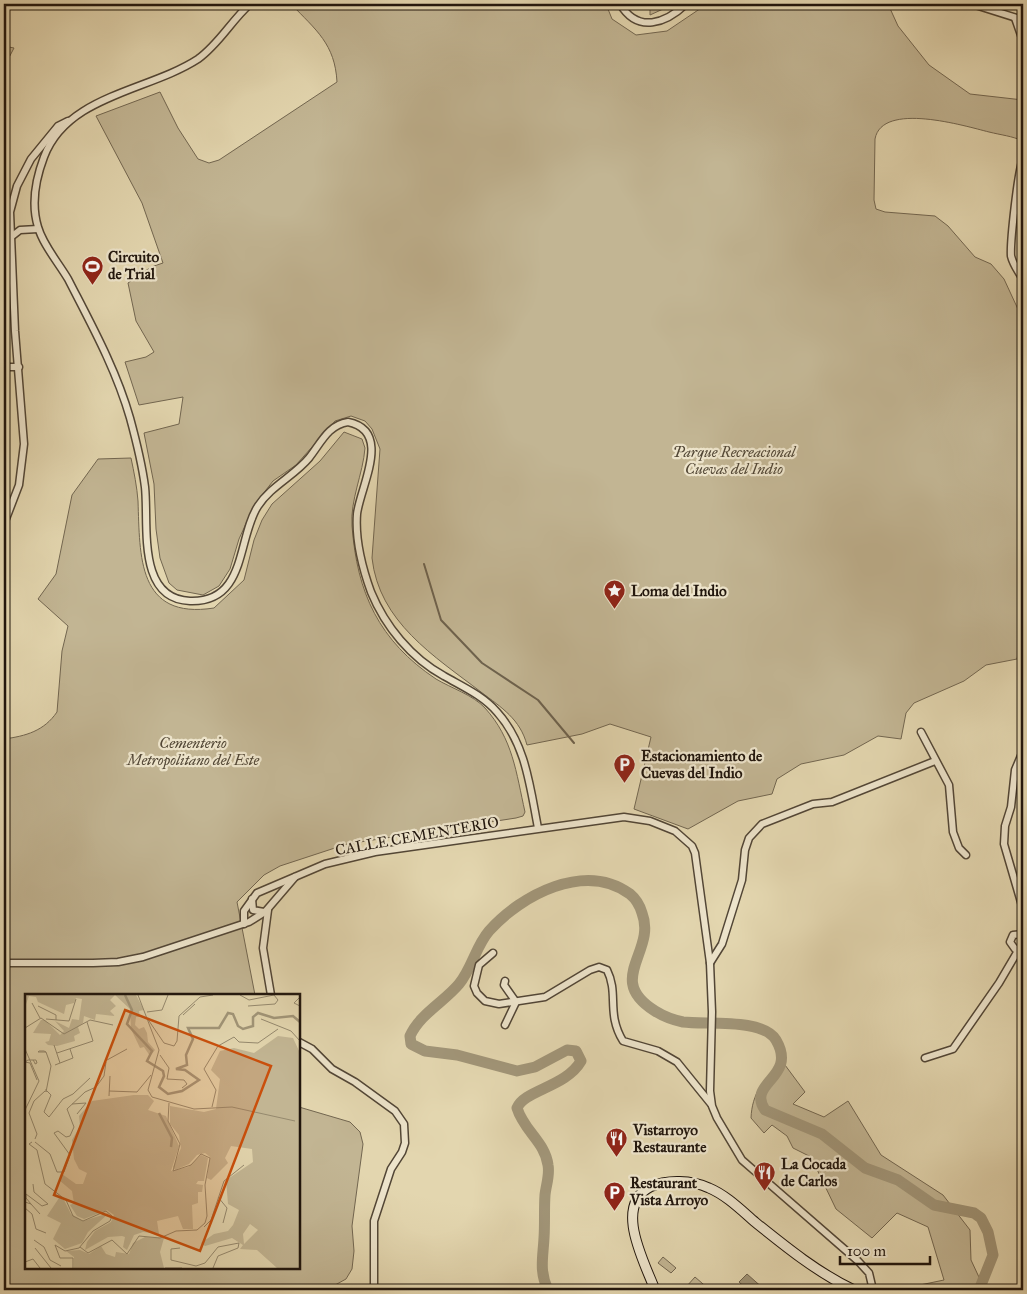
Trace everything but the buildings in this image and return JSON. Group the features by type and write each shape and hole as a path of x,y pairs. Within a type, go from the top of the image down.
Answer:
{"street":[{"path":"4,524 20,484 24,444 11,237 11,206 22,174 42,143 58,126 98,104 196,60 217,43 250,4"},
{"path":"620,4 634,18 650,23 668,19 686,4"},
{"path":"972,4 1023,20"},
{"path":"1015,18 1023,41"},
{"path":"72,119 48,148 39,171 35,194 38,229 67,279 105,354 124,399 142,470 150,567 160,587 173,596 187,601 205,599 222,590 240,566 250,525 259,504 305,462 331,428 348,422 358,425 367,434 372,453 358,512 358,538 366,578 376,603 390,626 410,650 436,670 477,694 503,720 513,734 524,761 538,828"},
{"path":"1023,159 1019,174 1011,250 1014,263 1023,280"},
{"path":"11,237 20,230 38,229"},
{"path":"4,366 18,367"},
{"path":"921,732 949,785 952,832 959,848 966,855"},
{"path":"1023,752 1015,770 1011,807 1005,826 1004,844 1023,909"},
{"path":"710,963 722,944 739,889 749,838 762,824 813,804 832,802 935,761"},
{"name":"CALLE CEMENTERIO","path":"252,898 257,893 324,864 375,852 624,817 659,824 682,836 692,846 697,859 710,963 712,1105"},
{"path":"4,963 118,962 191,942 244,924 267,910 298,874"},
{"path":"252,898 253,910 267,910"},
{"path":"244,924 244,911 252,898"},
{"path":"267,910 263,948 271,994"},
{"path":"925,1058 953,1049 1021,949 1012,947 1010,939 1016,933 1023,934"},
{"path":"493,953 479,965 474,986 477,993 485,1001 499,1004 545,997 590,970 599,967 607,970 612,980 612,1012 616,1030 623,1041 658,1051 677,1062 712,1105 724,1131 742,1160 858,1261 869,1273 874,1290"},
{"path":"505,981 504,985 516,1002"},
{"path":"504,1025 516,1002"},
{"path":"300,1043 312,1049 332,1069 395,1111 404,1124 405,1143 402,1152 391,1169 374,1220 374,1290"},
{"path":"655,1290 636,1240 632,1215 636,1202 644,1192 656,1185 678,1182 702,1185 721,1194 791,1250 832,1279 854,1290"}],"green space":[{"name":"Parque Recreacional Cuevas del Indio","path":"291,4 606,4 612,19 636,35 667,31 707,4 888,4 898,26 929,65 970,94 1023,100 1023,141 962,125 926,119 892,121 881,128 875,139 874,200 876,209 885,212 935,216 948,226 975,257 991,264 1004,279 1023,320 1023,624 1017,659 986,665 964,681 914,703 906,713 901,739 878,736 844,755 801,764 777,779 772,794 738,801 688,829 634,809 651,737 610,724 582,734 527,745 520,728 509,715 428,651 397,619 385,601 377,581 372,558 380,449 372,429 365,421 351,416 335,421 296,465 273,481 255,504 239,539 230,569 219,586 203,595 177,590 169,583 160,558 156,529 154,484 144,433 179,424 183,397 139,405 125,362 146,357 154,352 136,321 128,283 151,267 163,263 142,203 96,116 160,92 178,128 198,159 209,163 219,160 337,82 332,57 323,38"},
{"path":"650,4 674,4 650,15"},
{"path":"4,46 14,48 4,67"},
{"name":"Cementerio Metropolitano del Este","path":"344,432 362,439 365,448 353,507 352,526 359,573 374,613 386,632 416,664 436,679 474,699 485,708 508,744 525,812 523,816 516,818 347,844 280,866 264,875 237,902 255,994 25,994 25,1269 300,1269 300,1107 350,1122 360,1132 363,1144 352,1226 354,1251 352,1269 346,1279 326,1290 4,1290 4,739 34,732 46,724 57,712 62,651 68,626 38,599 56,574 72,495 98,459 131,458 138,496 140,543 148,580 157,594 170,604 189,609 214,608 244,580 254,540 262,520 272,504 320,461"},
{"path":"785,1065 805,1092 793,1104 824,1117 848,1101 881,1155 943,1195 970,1230 971,1260 985,1290 922,1290 920,1285 944,1280 928,1227 897,1213 872,1238 836,1209 811,1157 793,1148 787,1136 772,1125 764,1133 751,1118 756,1094 771,1075"},
{"path":"663,1257 676,1268 671,1273 658,1263"},
{"path":"695,1277 710,1290 689,1290 686,1287"}],"shaded area":[{"path":"747,1274 764,1289 748,1290 739,1282"}],"waterway":[{"path":"424,564 441,620 482,663 538,700 574,743"},
{"path":"548,1290 543,1277 542,1264 548,1165 543,1150 524,1123 517,1108 528,1097 556,1083 574,1070 581,1061 576,1051 567,1050 535,1067 517,1071 457,1055 425,1051 411,1044 410,1036 420,1021 459,984 485,937 502,918 518,905 555,887 574,882 593,881 612,885 630,894 636,900 641,910 645,927 632,976 634,988 640,999 655,1011 676,1020 683,1022 747,1025 769,1033 776,1040 781,1053 781,1063 762,1093 761,1101 765,1110 822,1134 865,1168 898,1180 934,1205 974,1213 981,1218 988,1232 993,1255 979,1290"}],"place":[{"name":"Circuito de Trial","path":"92,285"},
{"name":"Loma del Indio","path":"615,610"},
{"name":"Estacionamiento de Cuevas del Indio","path":"625,784"},
{"name":"Vistarroyo Restaurante","path":"617,1158"},
{"name":"La Cocada de Carlos","path":"765,1192"},
{"name":"Restaurant Vista Arroyo","path":"614,1211"}]}
